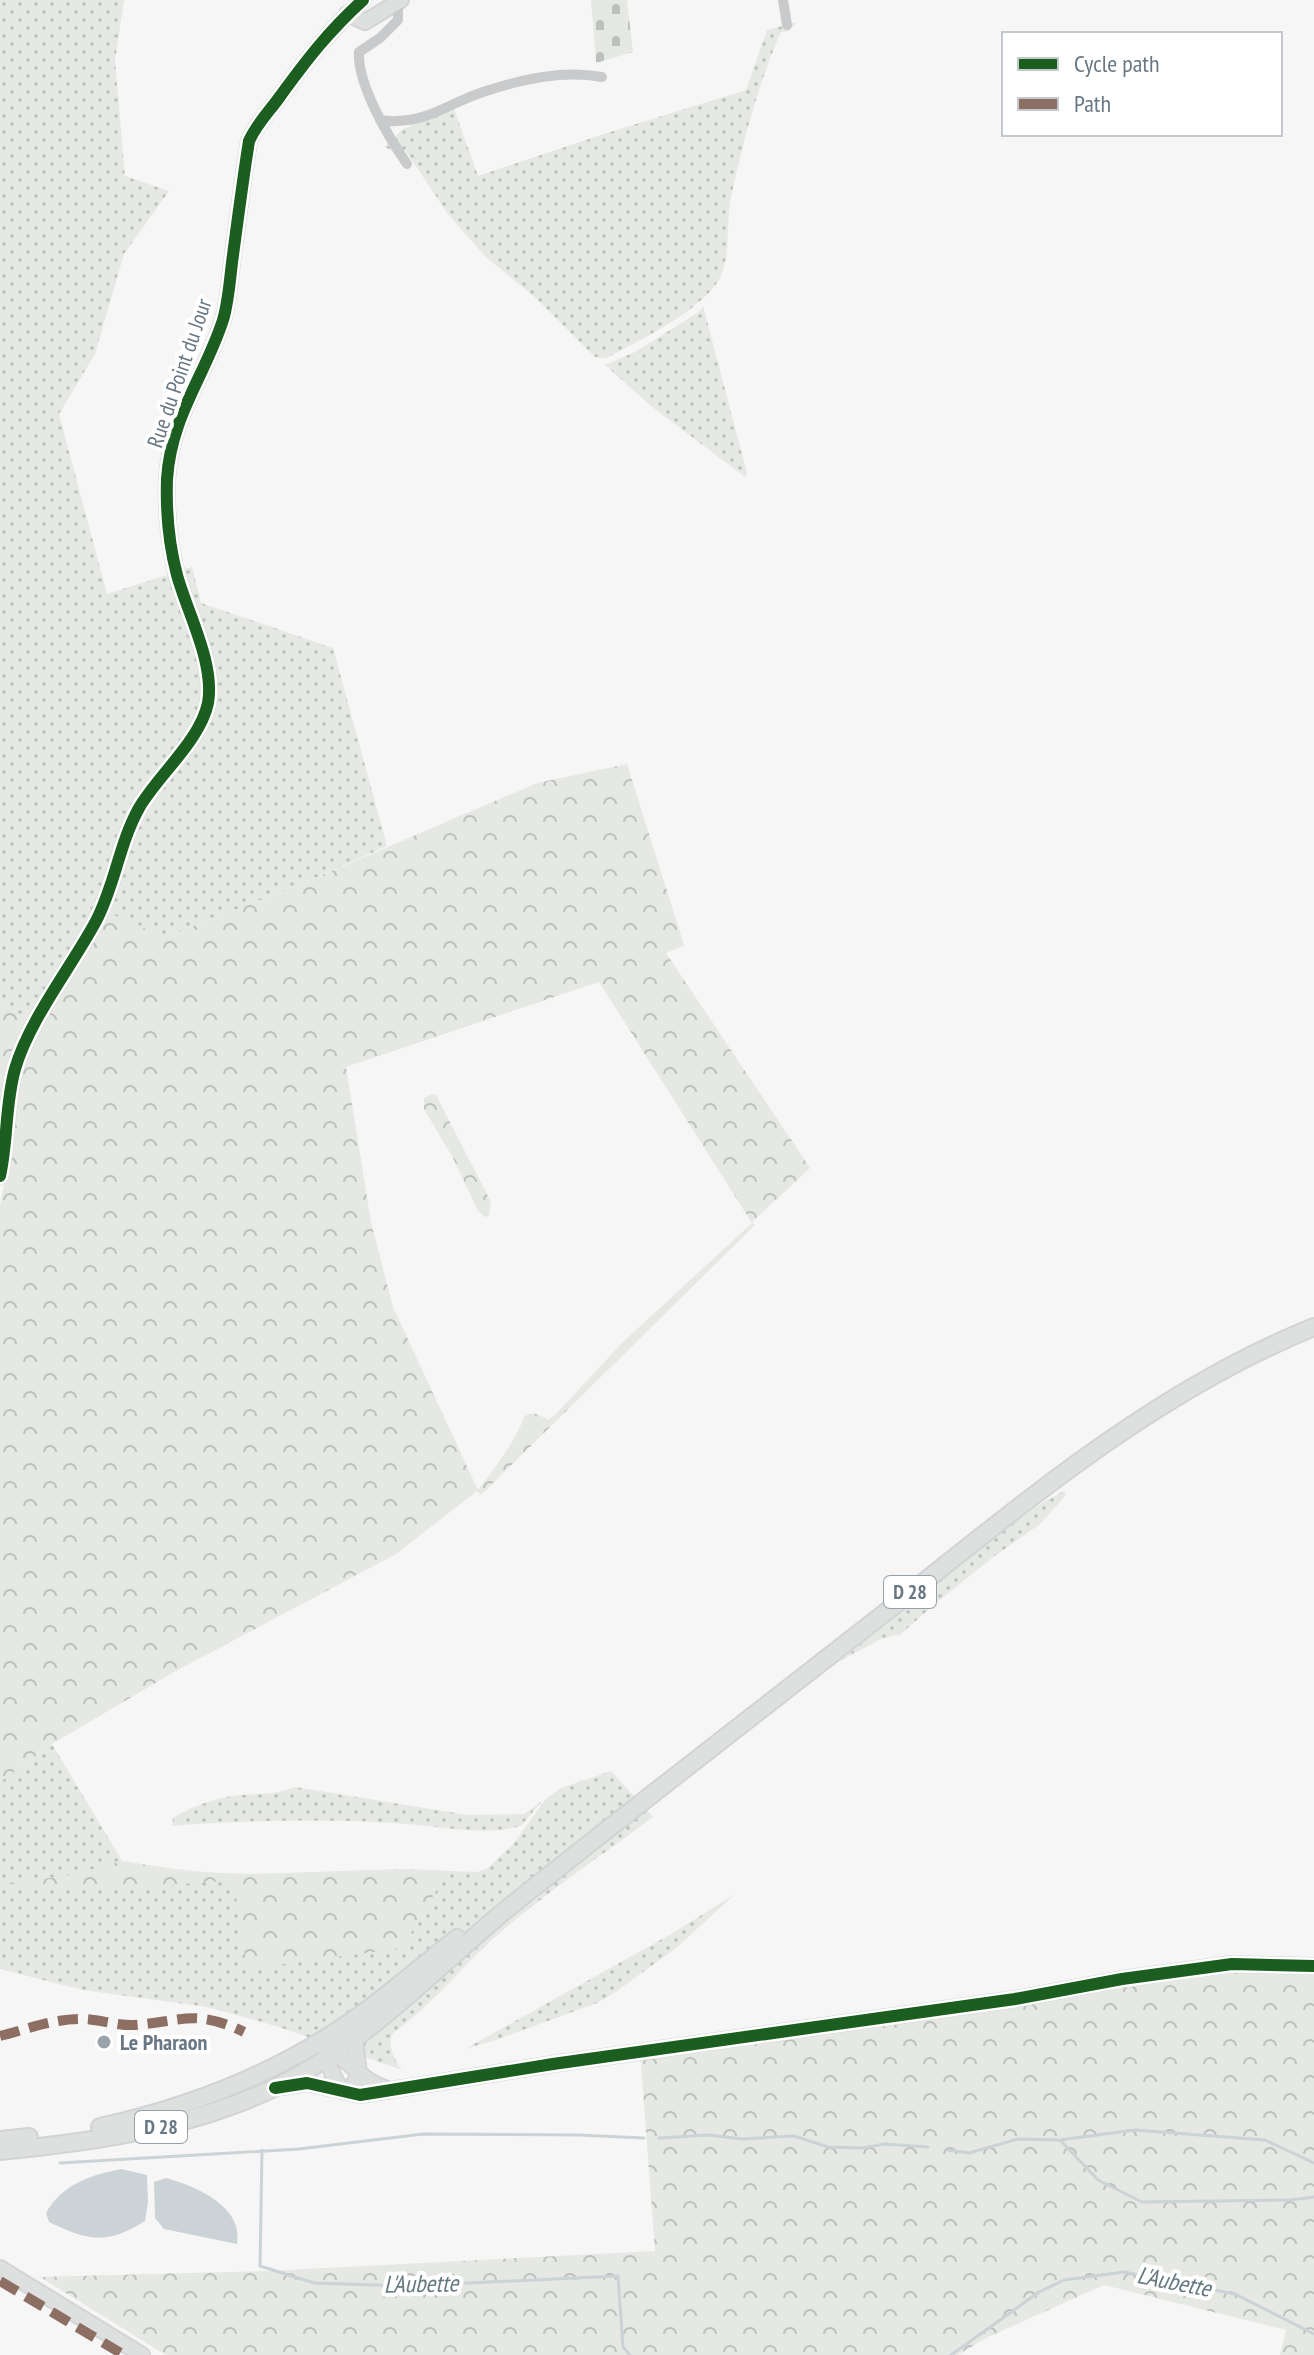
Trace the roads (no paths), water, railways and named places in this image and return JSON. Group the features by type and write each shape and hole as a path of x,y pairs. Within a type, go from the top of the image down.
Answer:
{"main road":[{"name":"D 28","path":"0,2151 24,2142 169,2110 248,2079 355,2019 1079,1450 1196,1374 1314,1317"},
{"name":"D 28","path":"24,2142 147,2130 185,2121 275,2088 355,2038 497,1917 1100,1446 1207,1378 1314,1327"}],"street":[{"name":"Rue du Point du Jour","path":"0,1176 7,1101 16,1064 97,919 111,887 126,835 140,806 201,723 208,701 207,676 199,639 177,574 167,479 172,444 187,398 223,319 249,141 256,125 309,55 363,0"},
{"path":"347,14 365,22 399,0"},
{"path":"399,0 398,20 380,38 359,52 358,64 380,120 407,164"},
{"path":"783,0 787,25"},
{"path":"380,120 401,124 436,113 484,91 566,73 602,77"},
{"path":"275,2088 304,2083 360,2095 1232,1964 1314,1966"},
{"path":"342,2091 332,2075 332,2041 355,2019"},
{"path":"342,2091 352,2086 359,2075 355,2038"},
{"path":"311,2045 330,2053 373,2084 387,2089"},
{"path":"0,2268 142,2355"}],"waterway":[{"name":"L'Aubette","path":"948,2150 969,2153 1018,2139 1060,2140 1135,2130 1265,2140 1314,2163"},
{"name":"L'Aubette","path":"60,2163 299,2149 423,2134 644,2138"},
{"name":"L'Aubette","path":"659,2138 794,2136 828,2147 862,2148 885,2144 928,2147"},
{"name":"L'Aubette","path":"1060,2140 1098,2180 1142,2202 1314,2197"},
{"name":"L'Aubette","path":"262,2150 260,2266 314,2283 406,2286 618,2276 623,2347 630,2355"},
{"name":"L'Aubette","path":"951,2355 1039,2292 1064,2280 1124,2272 1235,2294 1314,2334"}],"place":[{"name":"Le Pharaon","path":"104,2042"}]}
